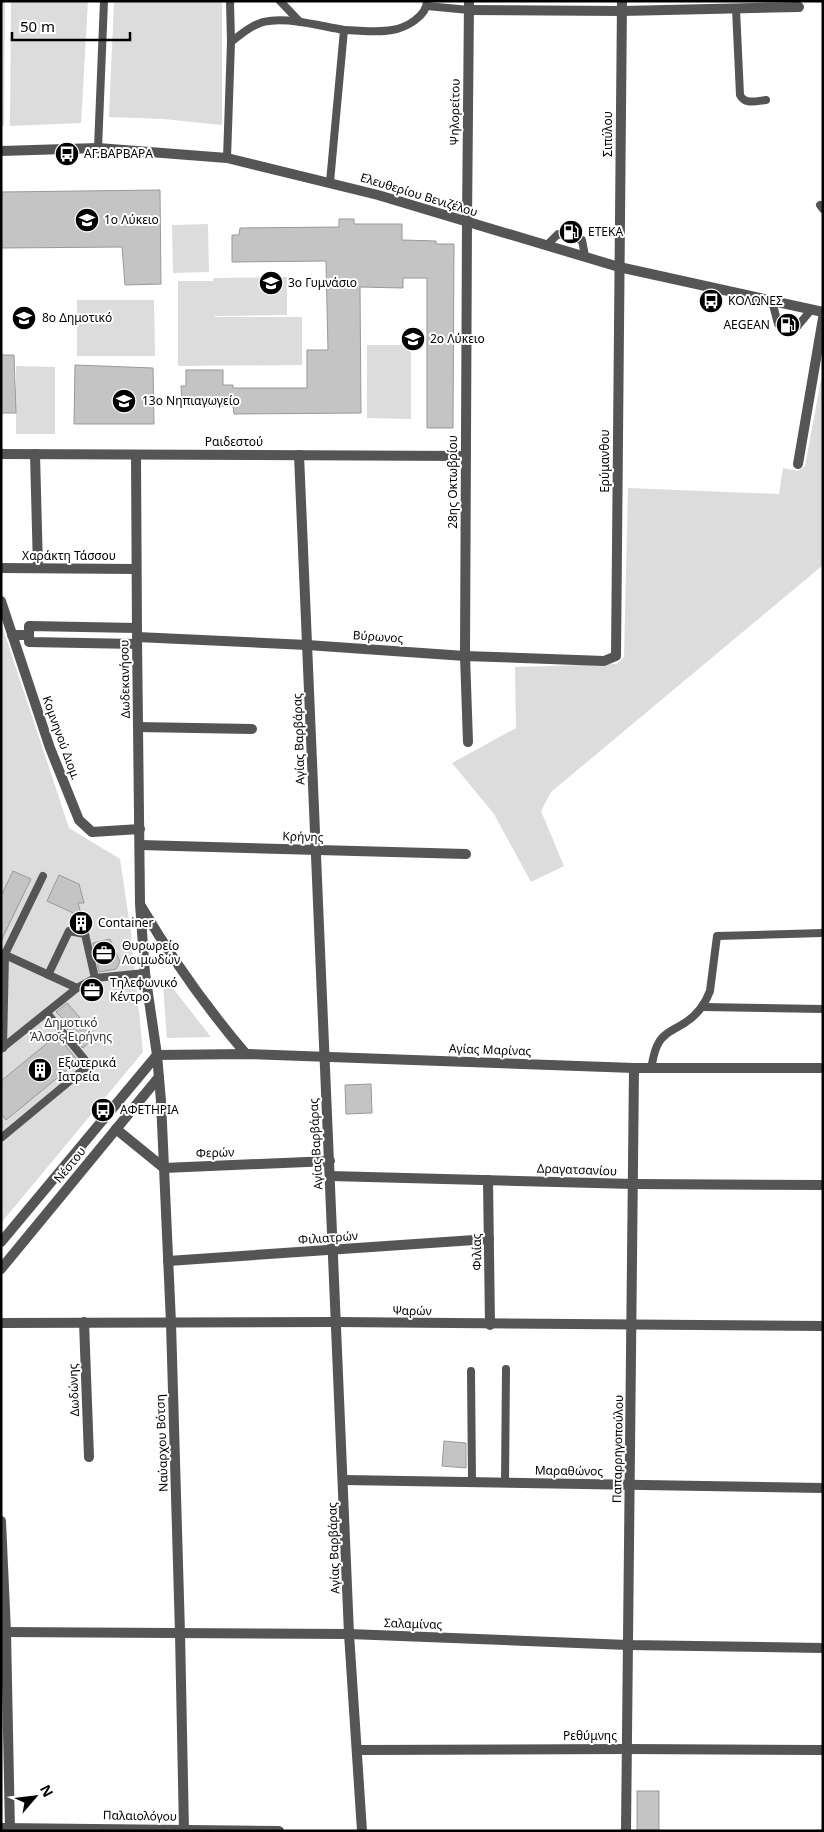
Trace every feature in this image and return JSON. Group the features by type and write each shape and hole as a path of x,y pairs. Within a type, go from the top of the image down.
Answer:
{"street":[{"path":"469,6 622,6 736,9 799,7"},
{"name":"Ψηλορείτου","path":"467,222 469,6"},
{"name":"Σιπύλου","path":"620,267 622,6"},
{"name":"Ελευθερίου Βενιζέλου","path":"1,151 98,148 227,158 378,195 620,267 823,312"},
{"name":"28ης Οκτωβρίου","path":"467,222 465,656 468,742"},
{"name":"Ερύμανθου","path":"616,656 620,267"},
{"path":"798,464 823,318"},
{"name":"Ραιδεστού","path":"1,454 466,456"},
{"path":"35,454 38,568"},
{"name":"Δωδεκανήσου","path":"136,454 140,904 145,973 157,1055"},
{"name":"Αγίας Βαρβάρας","path":"299,455 344,1480 349,1634 362,1831"},
{"name":"Χαράκτη Τάσσου","path":"1,568 136,569"},
{"name":"Κομνηνού Διομ.","path":"1,602 50,748 79,820 92,832 140,829"},
{"name":"Βύρωνος","path":"137,636 29,642 29,626 137,636 465,656 604,661 616,656"},
{"name":"Βύρωνος","path":"12,635 29,635"},
{"path":"138,727 252,729"},
{"name":"Κρήνης","path":"140,845 466,854"},
{"path":"140,904 165,947 195,990 246,1054"},
{"name":"Αγίας Μαρίνας","path":"157,1055 246,1054 324,1056 634,1068 823,1068"},
{"name":"Ναύαρχου Βότση","path":"157,1055 171,1323 184,1830"},
{"name":"Νέστου","path":"1,1242 157,1055"},
{"name":"Παπαρρηγοπούλου","path":"626,1831 634,1068"},
{"name":"Νέστου","path":"1,1270 159,1077"},
{"path":"116,1129 164,1168"},
{"name":"Φερών","path":"164,1168 330,1161"},
{"name":"Δραγατσανίου","path":"330,1176 633,1184 823,1185"},
{"name":"Φιλίας","path":"488,1180 490,1325"},
{"name":"Φιλιατρών","path":"168,1261 489,1239"},
{"name":"Δωδώνης","path":"84,1322 89,1457"},
{"name":"Ψαρών","path":"1,1323 337,1322 490,1325 823,1326"},
{"name":"Μαραθώνος","path":"344,1480 823,1488"},
{"path":"1,1521 7,1829"},
{"name":"Σαλαμίνας","path":"3,1632 349,1634 628,1645 823,1648"},
{"name":"Ρεθύμνης","path":"358,1750 823,1750"},
{"name":"Παλαιολόγου","path":"7,1829 279,1831"}],"lane":[{"path":"98,148 104,1"},
{"path":"227,158 231,42 230,1"},
{"path":"280,1 300,22"},
{"path":"231,42 245,30 267,21 300,22 344,30 392,30 408,25 419,17 427,4 469,6"},
{"path":"736,9 740,95 746,102 766,100"},
{"path":"330,182 344,30"},
{"path":"547,246 558,234 582,240 585,256"},
{"path":"772,301 778,324 796,328 811,310"},
{"path":"2,1049 3,953 43,876"},
{"path":"48,974 69,931 85,934 95,978"},
{"path":"651,1068 658,1044 672,1030 687,1021 702,1007 710,991 717,936 823,933"},
{"path":"3,953 77,988"},
{"path":"2,1049 77,988 95,978 145,973"},
{"path":"702,1007 823,1009"},
{"path":"1,1138 89,1065 47,1013"},
{"path":"505,1483 506,1369"},
{"path":"471,1371 472,1482"}],"green space":[{"path":"1,1 5,1 4,126 1,126"},
{"path":"11,1 88,1 81,123 10,126"},
{"path":"114,1 222,1 222,125 164,119 109,117"},
{"path":"208,224 209,272 173,273 172,225"},
{"path":"287,277 287,315 214,317 302,317 302,365 178,366 178,281 213,281 214,278"},
{"path":"77,300 154,300 155,356 77,356"},
{"path":"367,345 411,345 411,419 367,418"},
{"path":"16,366 55,367 55,434 16,434"},
{"path":"823,369 823,565 551,792 541,811 564,866 531,882 494,814 452,763 516,728 515,667 617,664 624,657 628,488 779,494 783,468 798,471 805,466"},
{"name":"Δημοτικό Άλσος Ειρήνης","path":"1,623 69,828 120,859 131,933 143,1052 1,1223"},
{"path":"168,982 211,1037 167,1038 163,986"}],"building":[{"path":"160,190 161,284 125,285 122,247 1,248 1,192"},
{"path":"339,219 354,219 354,224 402,224 402,240 436,241 436,244 454,244 453,428 427,428 427,278 403,278 403,288 360,287 361,413 234,414 233,406 199,406 199,403 182,403 181,386 186,386 186,370 223,370 223,385 233,385 233,388 307,388 307,350 328,350 326,261 232,262 232,235 239,235 240,228 339,227"},
{"path":"1,355 14,355 16,413 1,413"},
{"path":"75,365 153,368 154,424 74,424"},
{"path":"13,871 31,879 1,941 1,896"},
{"path":"59,875 79,884 84,903 78,903 82,917 47,901"},
{"name":"Θυρωρείο Λοιμωδών","path":"110,939 120,962 116,969 99,972 93,943"},
{"path":"67,1003 96,1036 83,1048 66,1028 69,1025 56,1012"},
{"name":"Εξωτερικά Ιατρεία","path":"57,1035 78,1061 6,1120 1,1113 1,1081"},
{"path":"371,1084 372,1113 346,1114 345,1085"},
{"path":"444,1441 466,1443 466,1468 442,1466"},
{"path":"637,1791 659,1791 659,1830 637,1830"}],"place":[{"name":"ΑΓ.ΒΑΡΒΑΡΑ","path":"67,154"},
{"name":"1ο Λύκειο","path":"87,220"},
{"name":"ΕΤΕΚΑ","path":"571,232"},
{"name":"3ο Γυμνάσιο","path":"271,283"},
{"name":"ΚΟΛΩΝΕΣ","path":"711,301"},
{"name":"8ο Δημοτικό","path":"24,318"},
{"name":"AEGEAN","path":"788,325"},
{"name":"2ο Λύκειο","path":"413,339"},
{"name":"13ο Νηπιαγωγείο","path":"124,401"},
{"name":"Container","path":"81,923"},
{"name":"Θυρωρείο Λοιμωδών","path":"104,953"},
{"name":"Τηλεφωνικό Κέντρο","path":"92,990"},
{"name":"Εξωτερικά Ιατρεία","path":"40,1070"},
{"name":"ΑΦΕΤΗΡΙΑ","path":"103,1110"}]}
